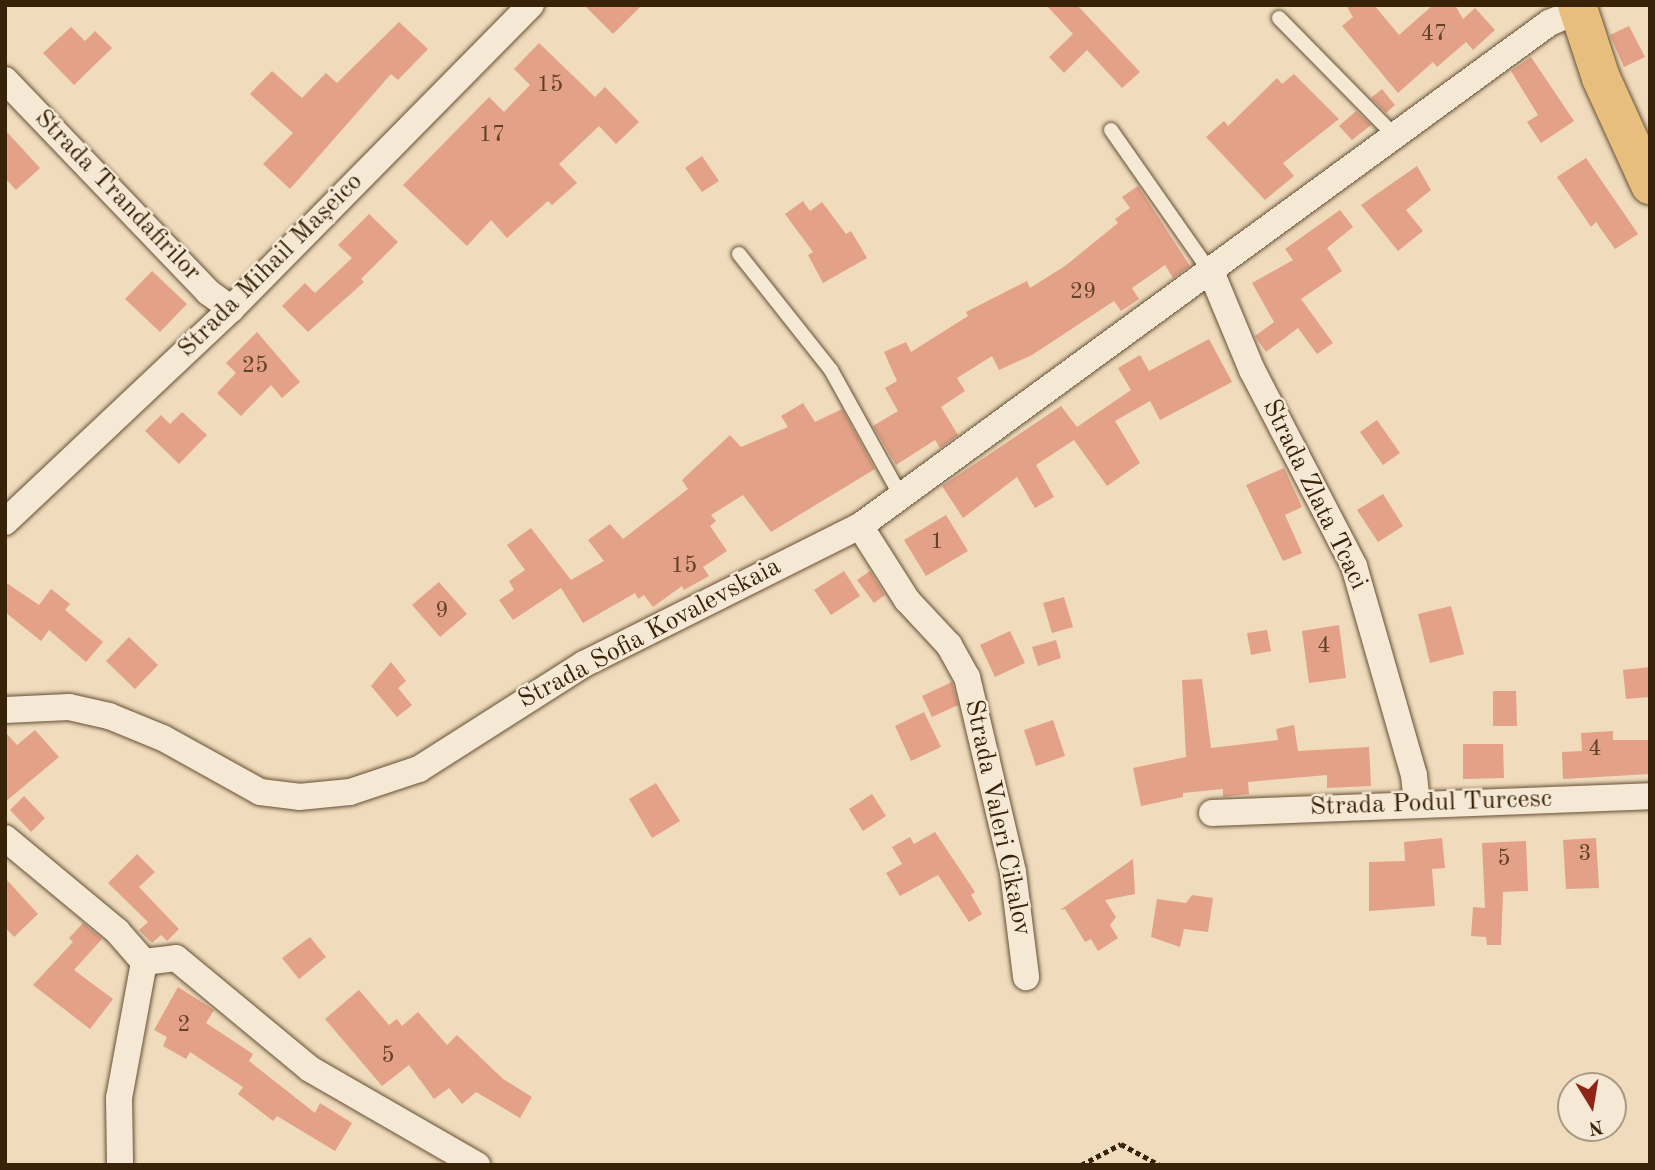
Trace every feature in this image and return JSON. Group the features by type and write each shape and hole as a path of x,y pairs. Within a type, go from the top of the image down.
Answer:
{"main road":[{"path":"1578,8 1601,78 1650,186"}],"street":[{"name":"Strada Mihail Mașeico","path":"5,522 231,309 531,5"},
{"name":"Strada Sofia Kovalevskaia","path":"5,710 69,708 109,716 163,738 260,792 299,797 350,792 419,769 584,664 860,526 1212,274 1549,23 1578,8"},
{"name":"Strada Trandafirilor","path":"5,80 208,292 231,309"},
{"name":"Strada Zlata Tcaci","path":"1212,274 1252,370 1354,566 1414,775 1417,805"},
{"name":"Strada Valeri Cikalov","path":"860,526 907,600 949,645 967,677 1013,872 1026,977"},
{"name":"Strada Podul Turcesc","path":"1212,813 1650,796"},
{"path":"5,838 117,931 144,962"},
{"path":"144,962 176,958 310,1069 477,1165"},
{"path":"120,1165 119,1098 144,962"}],"lane":[{"path":"1279,18 1396,137"},
{"path":"1111,130 1212,274"},
{"path":"739,254 831,370 902,498"}],"path":[{"path":"1081,1165 1121,1144 1160,1165"}],"building":[{"path":"584,5 642,5 613,34"},
{"path":"1046,5 1077,5 1140,72 1122,88 1087,50 1064,73 1049,57 1073,34"},
{"path":"1346,5 1374,5 1399,35 1433,5 1455,5 1463,19 1475,8 1495,30 1473,50 1466,42 1437,67 1433,62 1398,93 1342,26 1353,17"},
{"path":"399,22 428,49 398,80 391,74 290,189 263,164 293,133 250,94 272,71 302,98 326,73 337,83"},
{"path":"1629,26 1645,57 1624,67 1610,35"},
{"path":"71,27 85,41 95,31 112,48 74,85 43,53"},
{"path":"539,43 595,97 605,87 639,122 616,144 599,126 559,164 577,183 552,205 548,201 507,238 491,220 467,246 403,185 489,97 504,112 530,85 514,69"},
{"path":"1531,57 1574,121 1541,143 1527,122 1538,115 1511,71"},
{"path":"1294,74 1339,119 1283,163 1294,176 1265,200 1206,137 1224,121 1228,126 1277,78 1282,84"},
{"path":"1382,89 1395,105 1386,113 1371,98"},
{"path":"1356,111 1371,125 1352,140 1339,126"},
{"path":"5,130 40,168 16,190 5,178"},
{"path":"702,156 719,181 702,192 685,168"},
{"path":"1586,158 1638,234 1615,249 1596,222 1591,227 1557,177"},
{"path":"1417,166 1431,190 1406,210 1423,231 1398,251 1361,205"},
{"path":"1138,186 1190,266 1173,278 1165,265 1132,288 1139,299 1121,311 1114,301 1032,355 999,370 992,356 957,378 965,391 941,407 958,435 940,448 935,440 896,465 873,426 898,411 885,388 897,381 884,352 906,342 911,352 968,316 966,312 1027,281 1030,288 1065,266 1118,223 1115,219 1130,208 1122,197"},
{"path":"803,201 810,211 822,202 846,234 851,231 867,258 823,283 808,255 813,252 785,214"},
{"path":"1340,210 1353,227 1327,248 1342,271 1301,299 1333,343 1317,354 1298,328 1266,352 1255,336 1274,322 1252,283 1293,260 1285,249"},
{"path":"369,214 398,242 361,279 364,282 308,332 282,306 305,283 315,293 352,258 338,245"},
{"path":"152,271 187,304 160,332 125,299"},
{"path":"257,332 300,382 282,398 271,385 241,416 217,393 236,373 226,363"},
{"path":"1209,339 1232,382 1160,420 1150,401 1115,421 1140,463 1107,486 1074,440 1036,465 1054,497 1035,508 1017,477 963,518 942,486 1061,406 1077,427 1131,390 1118,368 1140,355 1149,371"},
{"path":"803,403 815,422 842,409 875,469 771,532 743,495 711,515 716,521 710,526 727,551 703,567 709,576 684,590 682,586 653,607 644,595 638,599 635,593 583,623 561,588 513,620 499,600 514,590 509,581 525,570 507,545 531,528 571,580 604,561 588,540 610,524 623,539 688,489 682,480 730,435 741,447 788,427 781,416"},
{"path":"182,412 207,435 179,464 145,431 161,415 170,424"},
{"path":"1377,420 1400,453 1383,465 1360,432"},
{"path":"1284,468 1302,507 1285,515 1302,553 1283,561 1246,485"},
{"path":"1383,494 1403,526 1378,542 1357,510"},
{"path":"946,515 968,551 926,576 904,540"},
{"path":"844,571 860,596 831,615 814,590"},
{"path":"870,571 885,595 874,603 857,580"},
{"path":"5,582 39,605 51,589 70,604 65,610 103,642 86,662 49,630 41,641 5,612"},
{"path":"439,582 467,614 440,637 412,605"},
{"path":"1064,597 1073,627 1052,633 1043,603"},
{"path":"1451,606 1464,654 1430,663 1418,614"},
{"path":"1339,625 1346,678 1309,683 1302,631"},
{"path":"1267,630 1271,651 1251,655 1247,633"},
{"path":"1010,631 1025,663 995,677 980,645"},
{"path":"129,637 158,665 135,689 106,661"},
{"path":"1056,640 1061,658 1038,666 1032,647"},
{"path":"391,662 406,681 398,688 412,705 397,717 371,686"},
{"path":"1650,667 1650,697 1626,699 1623,670"},
{"path":"1202,679 1211,748 1278,740 1276,729 1294,725 1298,751 1369,747 1371,786 1327,788 1327,775 1248,782 1249,794 1223,797 1223,789 1183,793 1183,797 1141,806 1133,768 1186,757 1182,680"},
{"path":"952,682 958,705 932,717 922,696"},
{"path":"1493,691 1516,691 1517,726 1493,726"},
{"path":"924,712 941,747 911,761 895,726"},
{"path":"1053,720 1065,756 1036,766 1024,730"},
{"path":"35,730 59,757 5,802 5,732 17,745"},
{"path":"1613,731 1613,740 1650,740 1650,774 1563,779 1562,752 1582,751 1581,733"},
{"path":"1463,744 1503,744 1504,778 1463,779"},
{"path":"656,783 680,821 652,838 629,799"},
{"path":"872,794 886,816 863,831 849,809"},
{"path":"24,796 45,818 31,832 10,810"},
{"path":"935,832 975,892 971,895 982,914 969,922 938,875 900,896 886,873 902,864 892,847 910,837 914,844"},
{"path":"1442,838 1445,868 1432,869 1435,906 1369,911 1369,862 1405,861 1404,842"},
{"path":"1596,838 1599,888 1566,889 1563,840"},
{"path":"1526,841 1528,891 1503,892 1501,945 1487,945 1486,937 1471,936 1473,907 1485,908 1482,843"},
{"path":"137,854 155,872 139,887 179,929 167,941 161,935 152,943 139,930 148,922 108,883"},
{"path":"1133,859 1135,894 1105,900 1116,917 1110,925 1118,938 1098,951 1091,939 1085,942 1065,909 1060,910"},
{"path":"5,878 38,914 14,937 5,927"},
{"path":"1192,895 1213,898 1208,932 1184,929 1180,947 1151,937 1157,899 1186,903"},
{"path":"83,923 102,939 74,970 113,999 90,1029 33,985 73,942 69,938"},
{"path":"310,937 326,957 299,979 282,958"},
{"path":"178,987 214,1010 206,1023 253,1054 249,1061 315,1113 320,1103 352,1123 335,1151 277,1116 273,1121 238,1094 243,1087 190,1052 186,1059 163,1046 167,1037 154,1030"},
{"path":"359,990 389,1025 397,1019 402,1026 418,1012 447,1045 457,1035 503,1079 532,1097 520,1118 476,1092 462,1104 449,1088 434,1099 409,1065 382,1086 325,1019"}]}
